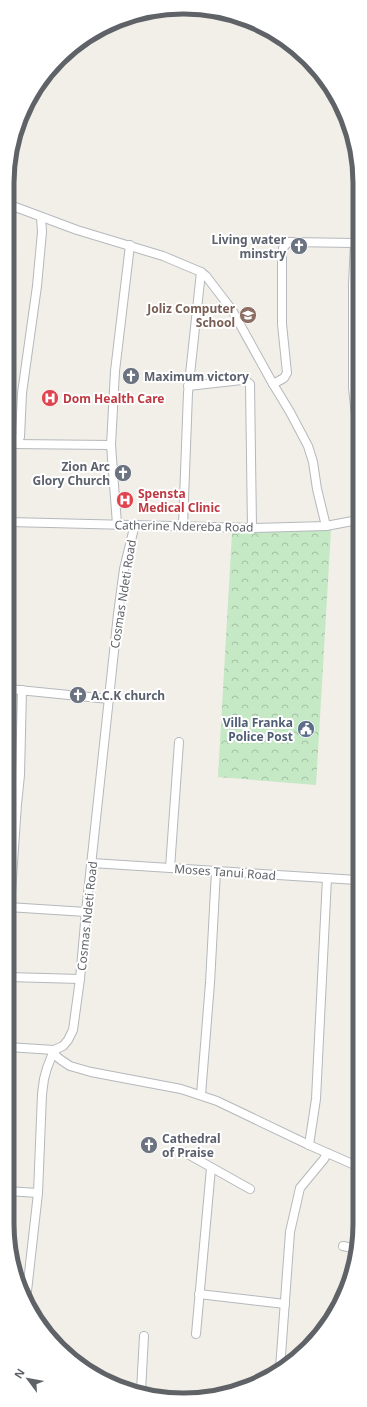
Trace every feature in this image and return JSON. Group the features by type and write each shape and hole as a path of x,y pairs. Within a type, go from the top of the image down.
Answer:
{"street":[{"path":"14,207 41,218 77,230 163,256 201,272 206,276 232,310 308,446 314,462 317,489 326,526"},
{"path":"14,443 17,442 20,437 22,393 38,286 42,232 41,218"},
{"path":"273,384 284,378 287,373 282,324 282,256 284,245 288,242 353,243"},
{"path":"117,524 111,446 115,371 130,245"},
{"path":"183,526 185,435 188,386 201,272"},
{"path":"353,285 353,388"},
{"path":"188,386 242,380 250,384 252,528"},
{"path":"14,444 111,446"},
{"name":"Catherine Ndereba Road","path":"14,522 252,528 326,526 353,521"},
{"name":"Cosmas Ndeti Road","path":"54,1050 63,1046 73,1030 80,979 118,614 124,569 135,524"},
{"path":"14,689 109,698"},
{"path":"14,843 20,775 22,690"},
{"path":"170,868 179,742"},
{"name":"Moses Tanui Road","path":"92,862 353,880"},
{"path":"202,1095 216,871"},
{"path":"308,1145 316,1099 327,878"},
{"path":"14,907 86,912"},
{"path":"14,977 80,979"},
{"path":"14,1047 54,1050"},
{"path":"54,1050 56,1056 70,1066 91,1072 180,1089 202,1095 308,1145 353,1164"},
{"path":"27,1289 38,1193 42,1094 47,1068 54,1050"},
{"path":"184,1152 250,1189"},
{"path":"281,1362 290,1232 300,1188 324,1159 326,1153"},
{"path":"196,1334 211,1168"},
{"path":"14,1191 38,1193"},
{"path":"343,1246 352,1248"},
{"path":"199,1294 285,1304"},
{"path":"141,1387 144,1336"}],"green space":[{"path":"331,530 316,785 218,777 232,533"}],"place":[{"name":"Living water minstry","path":"299,246"},
{"name":"Joliz Computer School","path":"248,315"},
{"name":"Maximum victory","path":"131,376"},
{"name":"Dom Health Care","path":"50,398"},
{"name":"Zion Arc Glory Church","path":"123,473"},
{"name":"Spensta Medical Clinic","path":"125,500"},
{"name":"A.C.K church","path":"78,695"},
{"name":"Villa Franka Police Post","path":"306,729"},
{"name":"Cathedral of Praise","path":"149,1145"}]}
